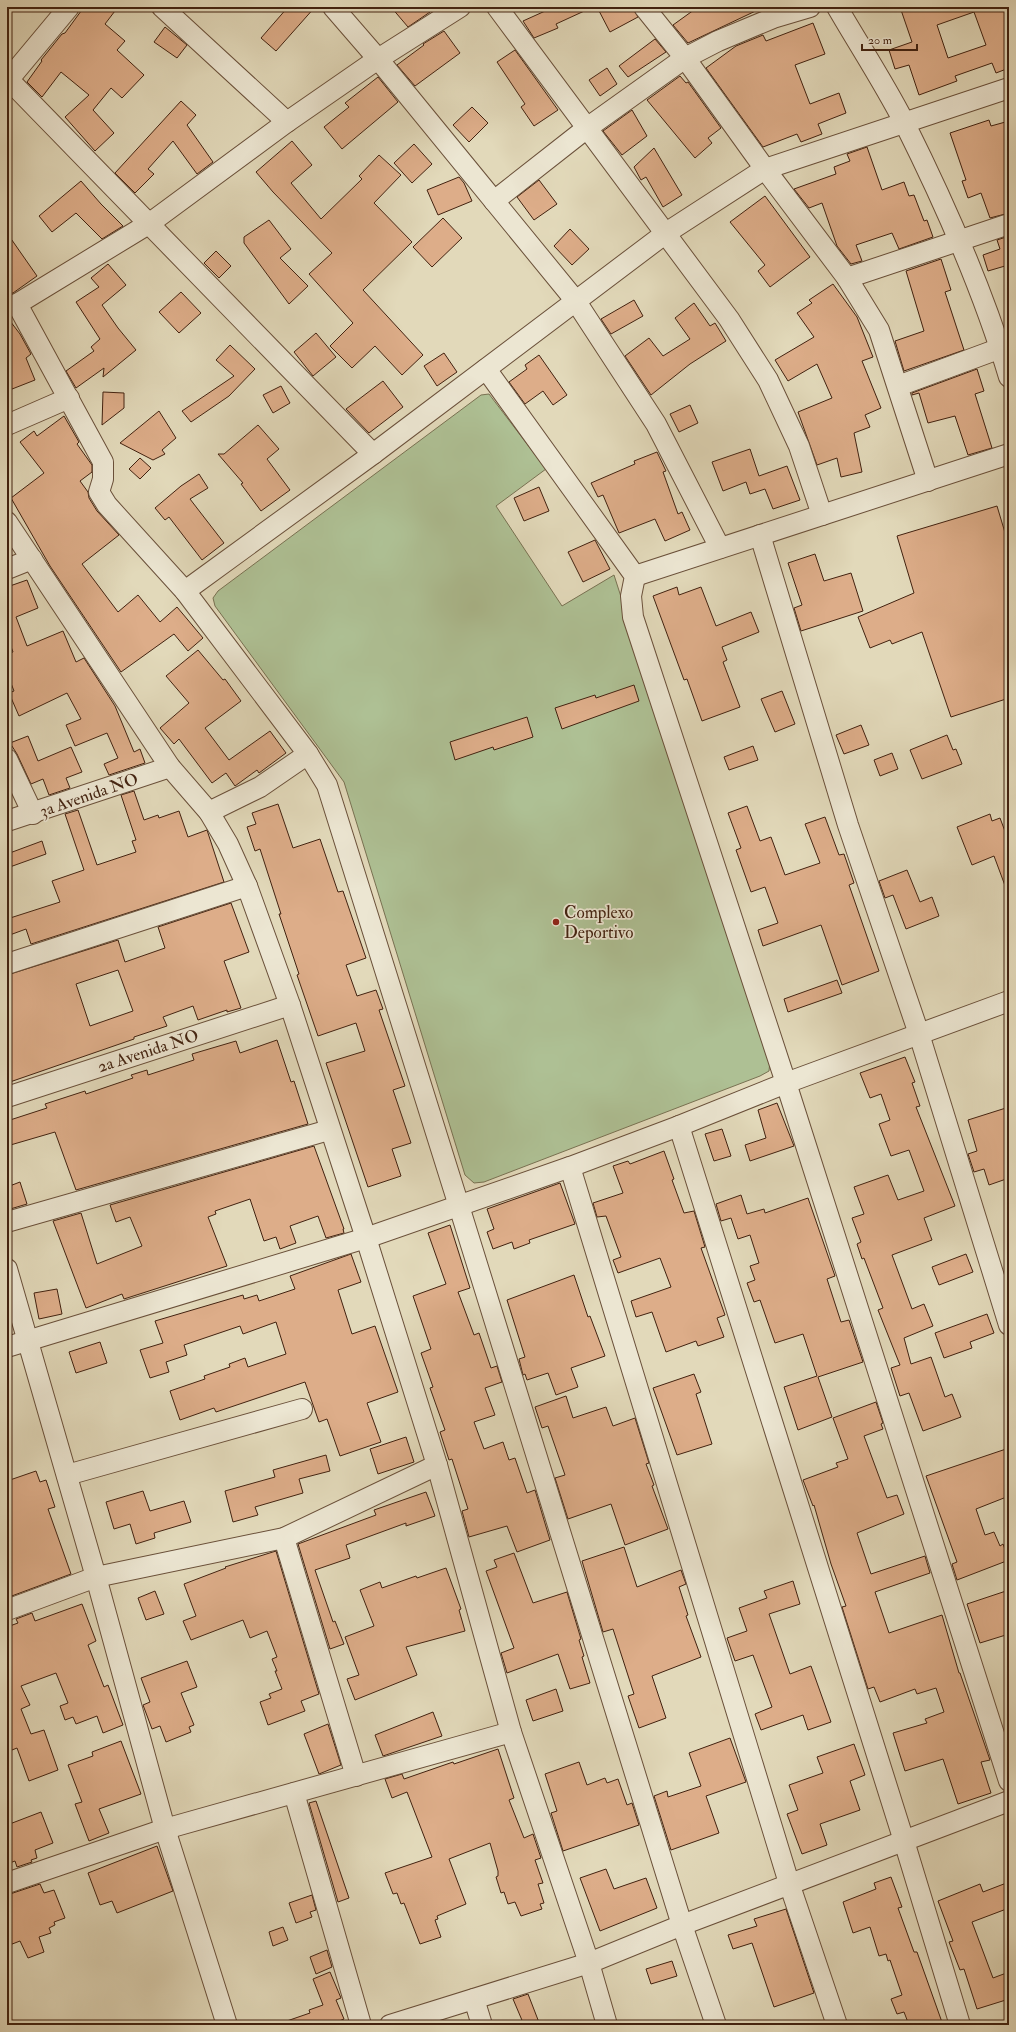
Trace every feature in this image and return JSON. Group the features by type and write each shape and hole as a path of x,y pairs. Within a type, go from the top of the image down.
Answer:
{"street":[{"path":"69,7 8,79 150,223 373,454"},
{"path":"162,7 287,122"},
{"path":"333,7 378,59 575,300 656,424 720,548"},
{"path":"460,7 378,59 287,122 150,223 12,305 69,398 103,462 103,479 99,492 107,505 185,591 308,754 326,785 459,1206 682,1925 716,2025"},
{"path":"497,7 729,318 768,380 799,446 822,515"},
{"path":"644,7 685,58 765,169 847,278 879,330 928,480"},
{"path":"494,201 587,128 685,58 718,41 774,18 810,7"},
{"path":"837,7 903,121 959,240 1005,347 1009,377"},
{"path":"185,591 373,454 575,300 666,234 765,169 903,121 1009,88"},
{"path":"847,278 1009,224"},
{"path":"898,386 1005,347"},
{"path":"486,369 635,576 631,596 633,617 786,1083 1009,1781"},
{"path":"7,425 69,398"},
{"path":"635,576 1009,454"},
{"path":"7,522 170,767 209,812 228,844 247,886 290,1005 329,1130 366,1238 437,1465 511,1732 589,1963 607,2025"},
{"path":"760,536 848,825 919,1034 1009,1325"},
{"path":"7,569 32,559"},
{"path":"209,812 260,787 308,754"},
{"path":"7,759 33,814"},
{"name":"3a Avenida NO","path":"7,821 33,814 170,767"},
{"path":"7,964 247,886"},
{"path":"7,1347 366,1238 459,1206 570,1167 679,1126 786,1083 1009,1000"},
{"name":"2a Avenida NO","path":"7,1097 290,1005"},
{"path":"679,1126 904,1841 960,2025"},
{"path":"7,1222 329,1130"},
{"path":"570,1167 789,1883 837,2025"},
{"path":"7,1269 96,1577 165,1829 227,2025"},
{"path":"67,1475 302,1409"},
{"path":"7,1610 96,1577 284,1538 437,1465"},
{"path":"284,1538 356,1776"},
{"path":"7,1882 165,1829 511,1732"},
{"path":"294,1793 361,2025"},
{"path":"390,2025 589,1963 789,1883 1009,1801"},
{"path":"474,1999 482,2025"}],"green space":[{"name":"Complexo Deportivo","path":"489,394 546,469 496,506 562,606 614,575 770,1061 769,1071 760,1076 484,1182 474,1183 465,1175 344,782 215,606 213,598 218,591 481,395"}],"building":[{"path":"84,7 118,7 105,24 125,41 117,50 144,75 122,98 111,88 93,110 114,133 95,151 65,117 89,95 61,72 42,97 27,82 42,61 41,60 62,34 65,33"},
{"path":"288,7 315,7 276,51 261,38"},
{"path":"391,7 427,7 430,12 408,27"},
{"path":"554,7 593,7 556,24 558,28 534,38 523,21"},
{"path":"597,7 633,7 638,17 610,32"},
{"path":"698,7 764,7 688,43 673,25"},
{"path":"900,7 1007,7 1009,14 1009,68 996,73 992,63 955,76 957,81 919,95 909,65 895,69 889,50 912,42","holes":["974,12 986,45 948,58 937,25"]},
{"path":"813,23 825,54 795,65 810,104 839,93 846,113 818,124 822,134 801,142 797,134 763,147 706,68 736,46 763,35 766,41"},
{"path":"165,27 187,45 177,58 154,42"},
{"path":"444,31 460,53 415,86 397,65 424,45 423,44"},
{"path":"655,39 666,52 628,77 619,66"},
{"path":"515,50 558,110 534,126 521,107 525,104 497,62"},
{"path":"607,68 617,84 600,96 589,80"},
{"path":"680,76 686,83 688,82 721,128 708,138 712,143 695,158 647,100"},
{"path":"378,77 398,102 342,149 324,127 349,107 345,103"},
{"path":"181,101 196,115 187,125 213,162 197,174 173,141 148,169 154,174 135,193 115,173"},
{"path":"472,107 488,123 469,142 453,125"},
{"path":"632,110 647,136 622,155 603,131"},
{"path":"989,120 991,126 1009,121 1009,213 990,218 981,193 968,198 962,181 966,180 950,133"},
{"path":"292,141 312,165 291,183 321,219 362,179 359,176 379,155 401,175 374,203 412,242 363,290 423,355 402,375 375,346 352,368 330,346 353,323 309,274 332,253 273,192 256,172"},
{"path":"414,144 432,164 412,183 394,163"},
{"path":"867,147 882,190 904,182 909,196 914,195 924,221 927,220 933,237 899,249 892,233 856,245 862,261 851,264 837,246 822,203 809,208 794,189 836,174 834,167 850,161 847,154"},
{"path":"654,148 682,195 663,207 646,177 641,180 634,167"},
{"path":"459,177 464,183 472,201 438,215 427,190"},
{"path":"539,180 557,204 534,220 517,197"},
{"path":"81,181 123,226 102,239 76,213 52,232 39,216"},
{"path":"765,196 810,257 770,287 758,271 765,265 730,222"},
{"path":"443,218 462,238 432,267 413,247"},
{"path":"269,220 291,249 280,258 308,286 289,304 244,243 244,237"},
{"path":"570,229 589,249 572,265 554,246"},
{"path":"7,233 37,276 13,293 7,294"},
{"path":"1009,236 1009,268 1006,268 1005,266 988,271 983,255 1000,249 997,240"},
{"path":"216,251 231,266 219,278 204,263"},
{"path":"941,259 951,290 945,292 964,350 904,371 895,341 924,331 906,271"},
{"path":"108,264 126,285 102,305 136,350 103,377 104,368 76,388 66,371 94,351 91,347 100,339 76,302 99,287 91,278"},
{"path":"833,284 857,317 873,357 862,361 881,408 865,415 870,427 854,433 862,472 841,477 837,458 817,465 798,412 832,398 817,364 788,381 775,360 814,337 797,313 812,303 809,300"},
{"path":"181,292 201,313 179,333 159,312"},
{"path":"634,300 643,316 611,334 601,319"},
{"path":"694,303 710,326 715,323 726,341 690,364 651,395 625,356 649,338 663,356 690,339 675,318"},
{"path":"7,317 20,334 31,354 26,358 35,380 7,391"},
{"path":"316,333 336,357 313,376 294,352"},
{"path":"230,345 255,369 229,396 191,422 182,411 234,376 216,360"},
{"path":"444,353 457,372 437,386 424,366"},
{"path":"539,355 567,395 553,405 543,391 525,404 509,382 527,369 525,365"},
{"path":"977,369 984,391 975,394 992,448 968,455 955,416 928,423 919,393 912,395 912,393"},
{"path":"383,381 403,407 369,433 346,409"},
{"path":"281,386 290,403 273,413 263,395"},
{"path":"103,392 124,393 124,408 102,425"},
{"path":"690,405 698,423 679,432 670,414"},
{"path":"159,411 176,438 162,450 165,454 153,460 120,443"},
{"path":"64,416 79,442 77,444 92,465 92,472 80,481 88,492 89,498 97,511 119,535 82,564 118,612 138,595 160,622 177,607 203,638 188,651 174,634 121,672 50,566 11,498 44,473 20,442 34,431 37,436"},
{"path":"258,425 279,449 267,459 290,490 261,511 241,484 243,483 218,454 224,454"},
{"path":"750,449 759,476 787,466 800,500 773,509 765,489 750,494 746,482 723,491 712,462"},
{"path":"657,452 666,471 663,472 678,514 682,512 690,530 665,541 655,519 619,533 603,495 598,497 591,483 635,464 634,461"},
{"path":"140,458 151,468 140,479 129,469"},
{"path":"199,474 208,488 190,499 224,543 202,560 169,517 165,520 155,508 181,486"},
{"path":"539,487 549,511 524,521 514,498"},
{"path":"997,506 1009,546 1009,698 951,717 922,632 892,644 890,640 870,648 858,617 914,593 897,536"},
{"path":"595,540 610,569 583,582 568,552"},
{"path":"815,554 824,581 851,573 863,611 801,631 794,608 802,605 788,563"},
{"path":"27,580 38,608 16,617 27,646 63,631 76,662 84,658 115,706 134,752 140,749 145,763 109,775 104,764 118,758 107,733 75,746 66,725 81,719 67,693 19,716 9,693 14,691 7,673 7,654 13,652 7,636 7,587"},
{"path":"677,587 679,595 701,587 716,626 751,612 759,632 722,647 727,660 723,662 740,707 702,721 687,679 684,680 653,596"},
{"path":"198,650 223,680 225,679 241,701 205,728 229,760 270,731 286,753 259,773 257,770 235,786 226,773 212,783 179,739 174,744 160,728 189,703 166,676"},
{"path":"634,685 639,701 562,729 555,708 595,695 596,698"},
{"path":"782,691 795,724 775,732 761,699"},
{"path":"527,717 533,737 494,750 493,747 455,760 450,742"},
{"path":"861,725 869,745 844,754 836,735"},
{"path":"947,735 953,750 956,749 962,764 922,779 910,750"},
{"path":"28,736 38,761 71,747 82,772 66,778 70,788 49,795 43,779 31,784 17,754 10,743"},
{"path":"753,746 758,760 729,770 724,757"},
{"path":"892,753 898,769 880,776 874,760"},
{"path":"134,791 144,820 158,815 159,818 179,811 188,837 207,830 224,882 31,944 26,929 7,936 7,919 60,902 52,881 84,870 65,814 78,810 97,865 136,852 132,841 136,840 121,795"},
{"path":"278,804 293,848 320,839 338,892 343,891 366,958 346,965 357,996 376,990 383,1009 379,1010 405,1086 393,1090 411,1143 392,1149 401,1176 368,1187 326,1063 365,1051 356,1023 318,1036 297,975 299,974 279,914 281,914 260,849 255,851 247,827 256,824 252,813"},
{"path":"747,806 760,841 771,837 785,875 820,863 805,824 825,817 839,855 844,854 854,883 849,885 879,971 842,985 821,925 763,946 758,930 778,923 765,887 751,892 736,850 741,848 728,813"},
{"path":"990,814 992,821 1000,818 1009,842 1009,891 1007,891 994,856 972,865 957,827"},
{"path":"42,841 46,854 7,868 7,854"},
{"path":"907,870 920,902 932,897 939,916 906,929 893,895 885,898 879,881"},
{"path":"231,903 249,952 224,961 241,1008 227,1012 227,1010 198,1020 193,1006 163,1017 167,1026 7,1083 7,975 118,940 125,962 165,948 158,927","holes":["118,970 133,1011 90,1026 76,984"]},
{"path":"837,980 842,993 788,1012 784,999"},
{"path":"277,1040 291,1082 294,1081 308,1124 76,1190 55,1132 7,1146 7,1121 47,1108 45,1104 85,1091 86,1094 133,1078 131,1075 147,1070 148,1075 194,1060 192,1054 236,1041 240,1053"},
{"path":"905,1057 915,1082 912,1083 920,1106 916,1107 955,1206 924,1218 932,1240 892,1255 912,1309 924,1304 933,1326 904,1338 911,1364 931,1357 945,1397 952,1394 961,1417 923,1431 909,1393 900,1396 891,1368 900,1365 878,1310 883,1308 864,1258 862,1259 857,1244 861,1242 852,1218 864,1214 854,1187 888,1175 898,1200 924,1191 909,1150 891,1156 879,1124 890,1120 881,1094 870,1098 860,1073"},
{"path":"777,1103 794,1146 750,1161 745,1145 766,1138 758,1110"},
{"path":"1009,1107 1009,1178 989,1185 984,1169 974,1172 968,1154 977,1151 968,1120"},
{"path":"722,1129 731,1156 714,1161 705,1134"},
{"path":"314,1146 344,1229 344,1233 326,1238 318,1216 290,1226 296,1243 280,1249 276,1237 264,1241 250,1199 215,1211 216,1214 208,1217 227,1266 124,1299 122,1294 86,1308 53,1221 81,1213 97,1264 142,1246 130,1217 116,1222 110,1205"},
{"path":"664,1151 674,1179 672,1180 684,1213 694,1211 705,1247 701,1248 725,1315 717,1318 724,1337 698,1346 696,1341 666,1352 652,1312 636,1317 631,1301 671,1287 660,1258 618,1273 613,1260 621,1257 606,1216 597,1217 593,1203 623,1193 613,1166 628,1161 630,1164"},
{"path":"20,1182 27,1204 7,1210 7,1187"},
{"path":"560,1183 575,1224 529,1240 530,1243 514,1249 512,1242 493,1249 487,1232 494,1229 487,1209"},
{"path":"741,1195 747,1214 764,1209 765,1213 808,1198 835,1276 827,1279 841,1322 849,1320 863,1362 818,1377 832,1417 798,1430 784,1387 817,1376 803,1334 775,1343 760,1300 754,1302 747,1283 755,1280 750,1266 759,1263 750,1235 738,1239 731,1218 721,1221 716,1204"},
{"path":"450,1225 470,1288 458,1292 474,1335 479,1333 491,1368 497,1366 502,1382 485,1388 495,1415 474,1422 484,1449 503,1442 509,1460 515,1458 527,1493 535,1490 550,1540 517,1552 507,1526 469,1537 462,1511 468,1509 452,1459 449,1460 440,1432 445,1430 430,1388 433,1387 421,1353 431,1349 413,1296 446,1284 428,1233"},
{"path":"351,1254 361,1282 338,1290 352,1334 375,1326 398,1392 367,1403 381,1442 340,1456 327,1419 319,1422 305,1382 216,1412 214,1408 180,1420 170,1391 205,1379 204,1376 230,1367 229,1364 245,1358 248,1367 286,1354 276,1322 243,1334 240,1326 184,1345 187,1355 166,1362 169,1372 150,1378 140,1350 163,1343 155,1321 243,1295 244,1299 257,1295 259,1301 295,1289 290,1276"},
{"path":"966,1254 973,1272 939,1285 932,1267"},
{"path":"574,1275 588,1317 590,1316 605,1356 571,1368 578,1387 556,1395 548,1373 527,1380 525,1374 523,1375 519,1359 525,1357 507,1300"},
{"path":"57,1289 62,1314 39,1319 34,1293"},
{"path":"987,1314 994,1333 970,1342 972,1348 944,1358 935,1333"},
{"path":"100,1342 107,1363 76,1373 69,1352"},
{"path":"694,1374 701,1392 696,1394 712,1444 677,1455 653,1388"},
{"path":"566,1396 573,1418 606,1407 613,1426 635,1418 649,1463 646,1464 654,1485 652,1486 668,1529 625,1545 611,1504 568,1519 555,1478 565,1475 548,1426 542,1428 535,1407"},
{"path":"876,1402 883,1423 881,1424 883,1429 864,1436 887,1498 897,1495 904,1514 857,1533 871,1574 925,1556 930,1573 875,1592 889,1633 942,1615 959,1673 990,1760 981,1762 991,1793 958,1804 943,1759 905,1771 893,1733 927,1723 925,1719 944,1712 936,1688 917,1694 915,1689 880,1702 874,1687 868,1689 842,1607 846,1606 831,1564 814,1505 813,1506 803,1480 838,1467 836,1463 848,1459 833,1418"},
{"path":"406,1437 414,1462 378,1474 370,1449"},
{"path":"1009,1448 1009,1496 976,1509 985,1535 994,1532 1000,1546 1003,1544 1009,1560 957,1580 952,1564 957,1562 926,1476"},
{"path":"326,1455 330,1471 299,1479 303,1493 255,1507 258,1515 233,1522 225,1491 275,1477 273,1470"},
{"path":"36,1471 40,1482 46,1480 55,1507 48,1509 71,1574 9,1597 7,1593 7,1481"},
{"path":"143,1491 150,1511 184,1501 191,1522 154,1533 155,1538 136,1544 130,1524 114,1529 106,1502"},
{"path":"426,1492 435,1516 406,1526 406,1523 346,1545 350,1558 315,1570 333,1622 335,1621 344,1644 330,1649 298,1544 376,1515 374,1510"},
{"path":"624,1547 637,1587 681,1570 686,1584 679,1587 688,1615 686,1616 701,1657 652,1676 666,1718 639,1728 628,1696 634,1694 613,1629 603,1632 582,1561"},
{"path":"276,1551 319,1694 301,1701 305,1711 268,1725 260,1702 271,1698 269,1694 282,1689 272,1659 277,1657 267,1631 250,1638 243,1620 191,1640 183,1621 196,1616 184,1584 226,1568 225,1567"},
{"path":"514,1553 533,1603 567,1592 581,1639 579,1640 584,1656 582,1657 590,1683 570,1689 558,1654 507,1673 501,1653 514,1648 486,1571 497,1567 494,1560"},
{"path":"446,1568 461,1609 459,1610 465,1631 406,1647 417,1675 355,1700 347,1679 359,1675 345,1637 374,1626 360,1590 380,1582 382,1588 416,1576 417,1578"},
{"path":"793,1581 800,1604 769,1614 790,1674 811,1666 831,1722 808,1730 803,1715 761,1730 755,1714 772,1707 753,1655 735,1661 727,1638 747,1631 739,1608 767,1598 764,1591"},
{"path":"1009,1590 1009,1634 980,1643 967,1604"},
{"path":"155,1591 164,1614 146,1620 138,1598"},
{"path":"82,1604 96,1641 88,1645 104,1687 108,1685 123,1725 103,1733 97,1716 76,1724 73,1717 65,1720 60,1706 68,1703 56,1673 21,1686 30,1705 21,1709 31,1734 44,1730 58,1770 29,1781 17,1748 7,1752 7,1627 18,1623 16,1619 32,1613 35,1621"},
{"path":"187,1661 197,1687 181,1693 194,1725 189,1727 191,1732 166,1742 160,1726 152,1729 143,1705 150,1702 141,1678"},
{"path":"556,1689 563,1711 533,1721 526,1700"},
{"path":"433,1712 442,1736 383,1756 375,1735"},
{"path":"328,1724 341,1765 319,1774 304,1734"},
{"path":"730,1738 746,1782 706,1796 719,1833 671,1850 654,1796 667,1791 668,1797 701,1786 689,1753"},
{"path":"121,1741 141,1794 99,1809 109,1833 89,1841 75,1804 82,1802 68,1765 93,1756 92,1752"},
{"path":"854,1744 865,1775 850,1781 860,1810 820,1824 827,1845 802,1854 787,1814 798,1810 789,1785 823,1773 817,1757"},
{"path":"498,1749 514,1798 509,1800 524,1838 533,1834 541,1858 535,1860 543,1883 538,1884 544,1903 540,1904 542,1909 521,1916 515,1902 508,1904 504,1892 501,1893 496,1877 498,1876 498,1871 490,1843 449,1859 466,1904 437,1916 438,1919 435,1920 441,1937 420,1944 404,1903 401,1904 397,1893 393,1894 385,1873 432,1857 407,1792 392,1798 385,1779 402,1774 404,1779 453,1762 454,1764"},
{"path":"579,1762 587,1785 605,1778 607,1783 618,1779 627,1805 632,1803 639,1825 563,1851 551,1813 557,1811 545,1774"},
{"path":"316,1801 349,1898 338,1902 309,1803"},
{"path":"41,1812 53,1843 35,1850 37,1858 31,1860 32,1862 17,1867 15,1861 7,1864 7,1825"},
{"path":"157,1846 173,1891 117,1913 112,1901 100,1905 88,1873"},
{"path":"606,1869 614,1889 646,1878 657,1908 600,1931 580,1878"},
{"path":"891,1877 902,1907 898,1908 914,1952 917,1952 943,2025 909,2025 904,2012 897,2014 891,1999 902,1995 890,1960 888,1961 886,1954 879,1956 870,1927 853,1933 843,1902 876,1889 874,1883"},
{"path":"1009,1882 1009,1908 972,1922 993,1978 1009,1972 1009,1999 977,2009 964,1969 960,1970 949,1942 953,1941 938,1901 980,1884 983,1892"},
{"path":"40,1884 44,1893 54,1890 65,1918 54,1922 55,1925 49,1928 51,1933 39,1937 44,1952 28,1958 20,1941 7,1946 7,1895"},
{"path":"312,1895 316,1910 310,1912 312,1917 296,1923 289,1903"},
{"path":"786,1909 814,1993 774,2007 752,1943 733,1949 728,1935 757,1926 754,1919"},
{"path":"283,1927 288,1940 273,1946 269,1932"},
{"path":"327,1950 332,1967 316,1974 310,1957"},
{"path":"672,1961 677,1976 651,1984 646,1969"},
{"path":"330,1972 341,1998 336,2000 344,2019 329,2025 282,2025 281,2023 310,2013 309,2010 323,2005 313,1979"},
{"path":"528,1994 540,2025 524,2025 513,1999"}],"place":[{"name":"Complexo Deportivo","path":"556,922"}]}
